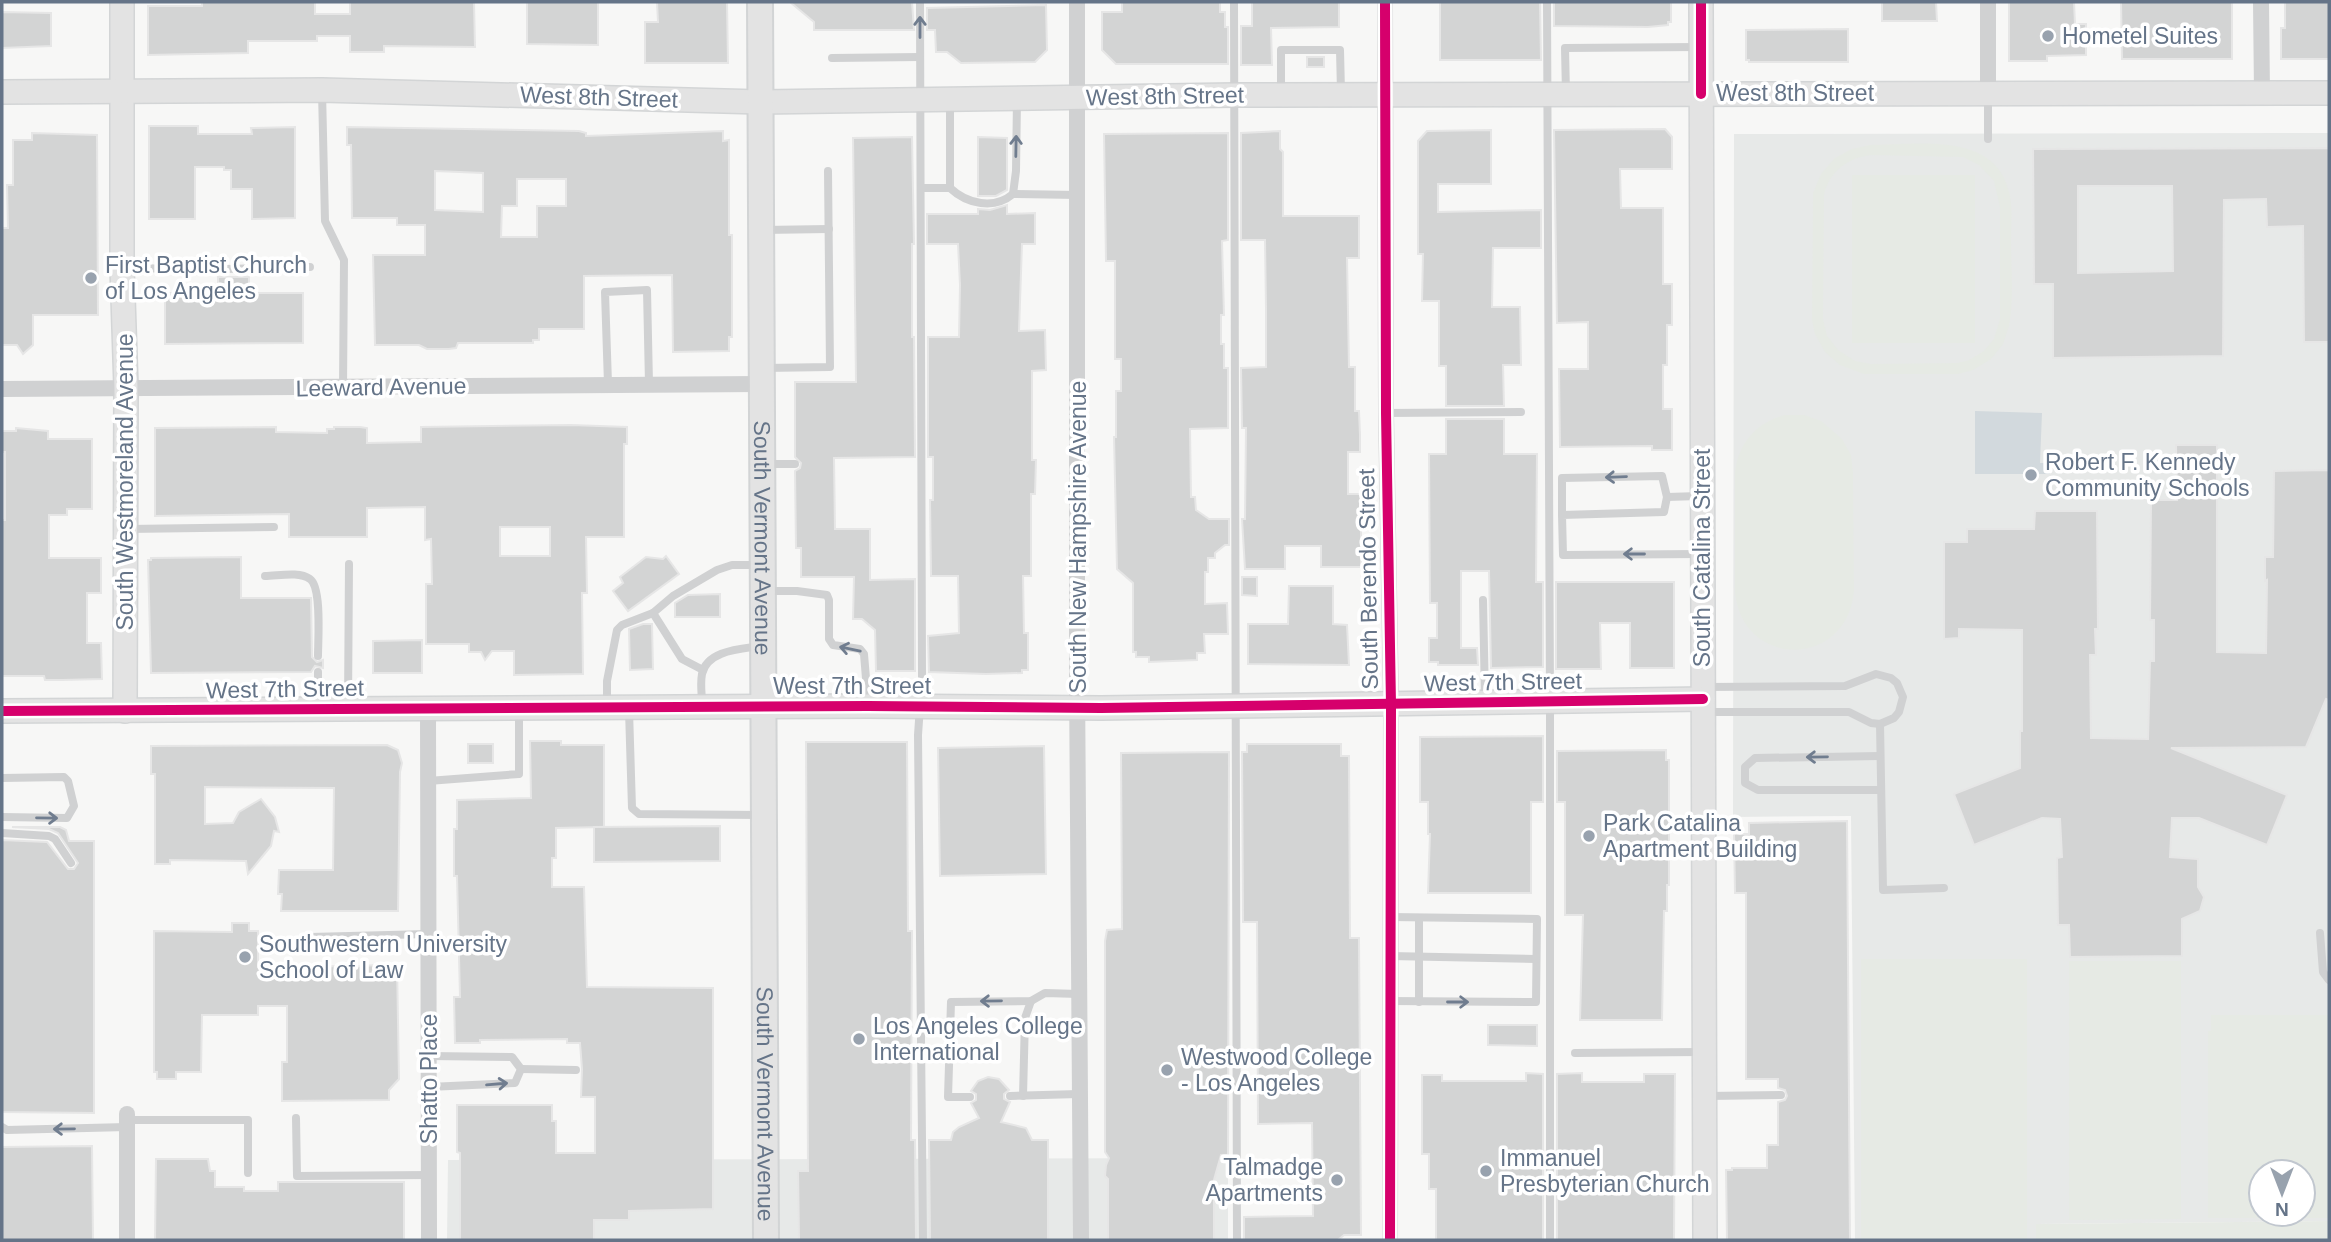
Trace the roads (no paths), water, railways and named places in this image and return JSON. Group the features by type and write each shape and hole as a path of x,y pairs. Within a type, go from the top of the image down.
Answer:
{"main road":[{"name":"South Vermont Avenue","path":"760,2 766,1240"}],"street":[{"name":"South Westmoreland Avenue","path":"122,2 122,267 126,388 125,711"},
{"name":"South New Hampshire Avenue","path":"1077,2 1077,707 1081,1240"},
{"name":"South Berendo Street","path":"1385,2 1386,413 1391,704 1390,1240"},
{"name":"South Catalina Street","path":"1701,2 1705,1240"},
{"path":"1988,2 1988,92"},
{"path":"2261,2 2262,93"},
{"name":"West 8th Street","path":"2,92 322,90 760,102 1234,95 2329,93"},
{"name":"Leeward Avenue","path":"2,389 649,384 761,376"},
{"name":"West 7th Street","path":"2,711 702,706 1235,706 1703,699"},
{"name":"Shatto Place","path":"428,708 429,1240"},
{"path":"127,1120 127,1240"}],"lane":[{"path":"920,2 922,677 918,735 923,1240"},
{"path":"1234,2 1237,1240"},
{"path":"1547,2 1557,96 1550,702 1549,1240"},
{"path":"1557,96 1565,48 1701,47"},
{"path":"1281,95 1281,50 1340,50 1340,95"},
{"path":"832,58 920,57"},
{"path":"322,90 325,221 344,260 343,388"},
{"path":"1987,139 1988,92"},
{"path":"1013,194 1017,99"},
{"path":"950,101 950,188"},
{"path":"761,376 830,368 828,171"},
{"path":"921,188 950,188 961,198 979,203 1003,202 1013,194 1078,195"},
{"path":"760,230 829,229"},
{"path":"122,267 183,270 310,267"},
{"path":"608,384 605,292 647,290 649,384"},
{"path":"1386,413 1521,412"},
{"path":"762,464 795,464"},
{"path":"1562,515 1664,512 1667,497 1662,476 1562,478 1562,515 1563,555 1702,554"},
{"path":"1667,497 1702,496"},
{"path":"124,528 274,527"},
{"path":"348,709 349,564"},
{"path":"762,565 732,565 717,570 673,596 653,613 622,625 617,630 607,681 618,707 632,808 639,814 764,815"},
{"path":"265,576 300,575 315,584 318,656"},
{"path":"762,591 797,591 827,595 830,639 833,645 860,649 864,654 868,706"},
{"path":"1483,600 1485,702"},
{"path":"653,613 682,659 703,670"},
{"path":"702,706 703,670 722,653 762,646"},
{"path":"318,672 318,709"},
{"path":"1884,675 1897,683 1903,697 1899,712 1894,718 1880,724 1871,723 1849,712 1703,699 1853,685 1868,676 1884,675"},
{"path":"428,781 519,774 519,708"},
{"path":"1880,724 1883,890 1944,888"},
{"path":"1880,756 1755,758 1745,766 1745,783 1758,790 1881,790"},
{"path":"2,778 64,777 68,781 74,806 67,818 2,817"},
{"path":"2,834 48,836 55,839 71,863"},
{"path":"1390,917 1537,919 1536,1002 1390,1001"},
{"path":"1419,918 1419,1002"},
{"path":"2320,933 2323,972 2329,980"},
{"path":"310,937 428,934"},
{"path":"1390,956 1536,959"},
{"path":"970,1097 948,1097 951,1002 1031,1001 1045,993 1079,993"},
{"path":"1023,1096 1025,1018 1031,1001"},
{"path":"1575,1053 1704,1052"},
{"path":"429,1056 512,1057 521,1069"},
{"path":"521,1069 576,1070"},
{"path":"429,1087 515,1083 521,1069"},
{"path":"1010,1096 1079,1094"},
{"path":"1704,1096 1781,1095"},
{"path":"296,1118 297,1176 429,1175"},
{"path":"2,1128 7,1130 127,1120 248,1120 248,1173"}],"place":[{"name":"Hometel Suites","path":"2048,36"},
{"name":"First Baptist Church of Los Angeles","path":"91,278"},
{"name":"Robert F. Kennedy Community Schools","path":"2031,475"},
{"name":"Park Catalina Apartment Building","path":"1589,836"},
{"name":"Southwestern University School of Law","path":"245,957"},
{"name":"Los Angeles College International","path":"859,1039"},
{"name":"Westwood College - Los Angeles","path":"1167,1070"},
{"name":"Immanuel Presbyterian Church","path":"1486,1171"},
{"name":"Talmadge Apartments","path":"1337,1180"}]}
